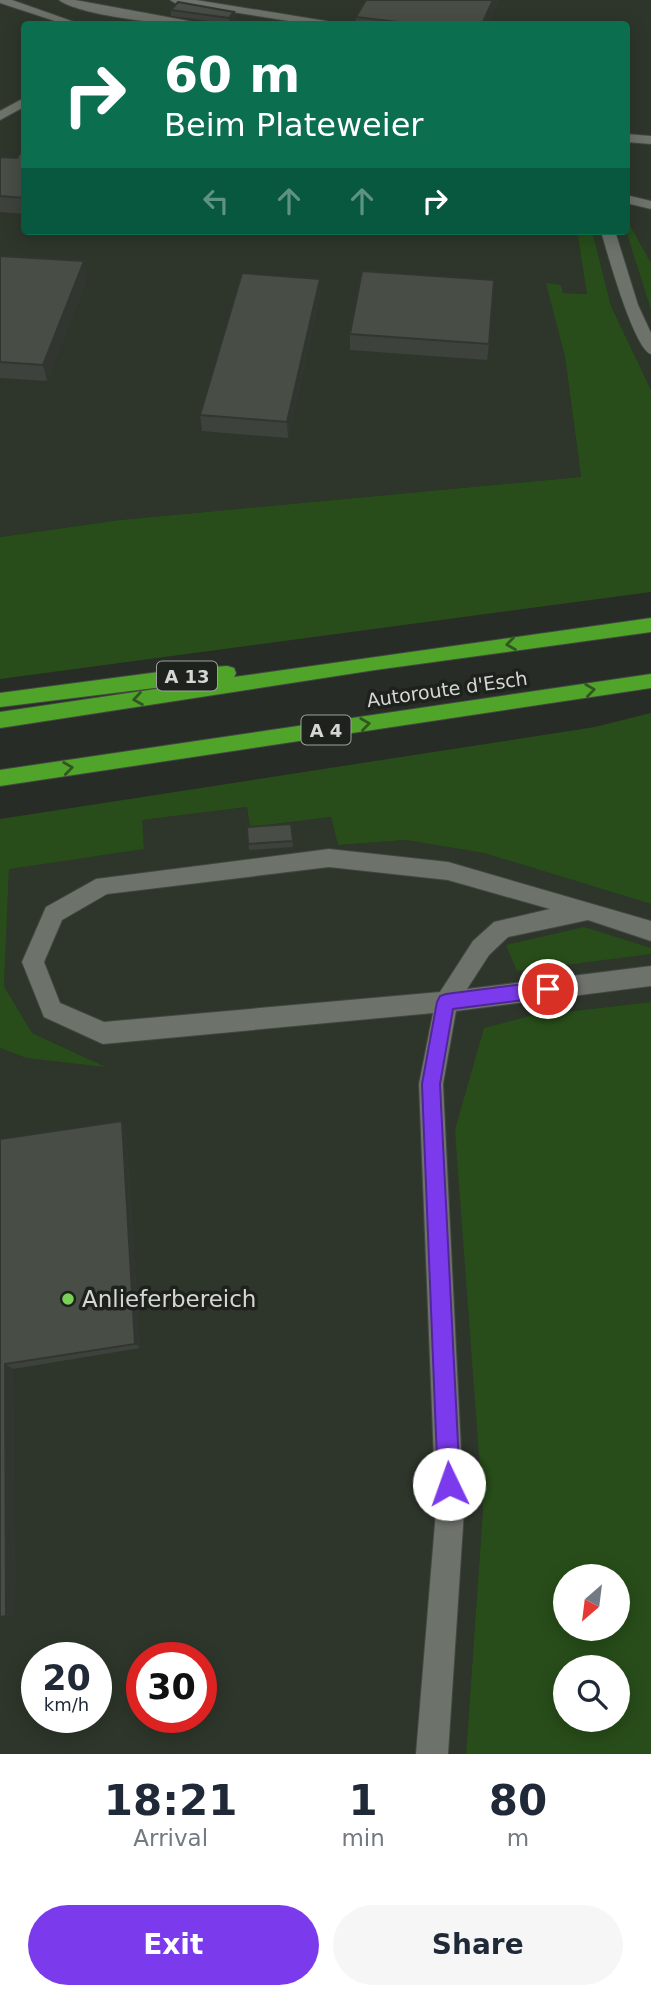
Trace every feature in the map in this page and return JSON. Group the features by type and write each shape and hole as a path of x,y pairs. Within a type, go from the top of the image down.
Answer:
{"highway":[{"name":"Autoroute d'Esch","path":"0,720 375,663 651,625"},
{"name":"A 13","path":"0,700 174,677 375,663"},
{"name":"Autoroute d'Esch","path":"0,778 651,681"}],"street":[{"path":"1,0 65,21"},
{"path":"64,0 90,8 170,21"},
{"path":"175,0 307,21"},
{"path":"0,116 21,104"},
{"path":"630,138 651,140"},
{"path":"630,199 651,205"},
{"path":"609,235 631,305 651,349"},
{"path":"651,931 448,871 329,858 103,885 54,914 33,962 52,1010 103,1033 446,1002 651,976"},
{"path":"432,1754 450,1511 431,1084 446,1002 481,948 502,929 588,911"}],"shaded area":[{"path":"0,0 651,0 651,263 630,225 630,21 21,21 21,235 578,235 587,294 563,293 561,285 547,284 565,357 581,477 120,520 0,537"},
{"path":"593,235 627,235 651,310 651,390 611,306"},
{"path":"247,807 250,827 331,817 338,845 406,840 484,853 651,904 651,1002 530,1016 483,1509 466,1754 0,1754 0,1048 26,1058 104,1066 32,1033 4,986 9,868 144,849 141,820"}],"green space":[{"path":"630,225 651,263 651,310 627,235 630,235"},
{"path":"578,235 593,235 611,306 651,390 651,592 0,679 0,537 120,520 581,477 565,357 546,283 561,285 563,293 587,294"},
{"path":"651,713 651,904 484,853 406,840 338,845 331,817 250,827 247,807 142,820 144,849 9,869 4,986 32,1033 106,1067 26,1058 0,1048 0,819 595,727"},
{"path":"584,927 651,948 651,954 517,971 506,945"},
{"path":"651,1002 651,1754 466,1754 483,1509 455,1130 484,1028 530,1016"}],"building":[{"path":"366,0 493,0 483,21 389,21 356,17"},
{"path":"178,2 234,12 229,18 171,10"},
{"path":"21,151 21,198 0,196 0,157 17,158"},
{"path":"0,256 84,261 43,365 0,362"},
{"path":"362,271 494,280 489,344 350,334"},
{"path":"242,273 320,279 287,422 200,415"},
{"path":"291,824 293,841 248,844 247,827"},
{"name":"Anlieferbereich","path":"122,1121 135,1344 5,1364 6,1616 0,1617 0,1139"}],"place":[{"name":"Anlieferbereich","path":"68,1299"}],"route":[{"path":"449,1484 431,1084 446,1002 548,989"}]}
